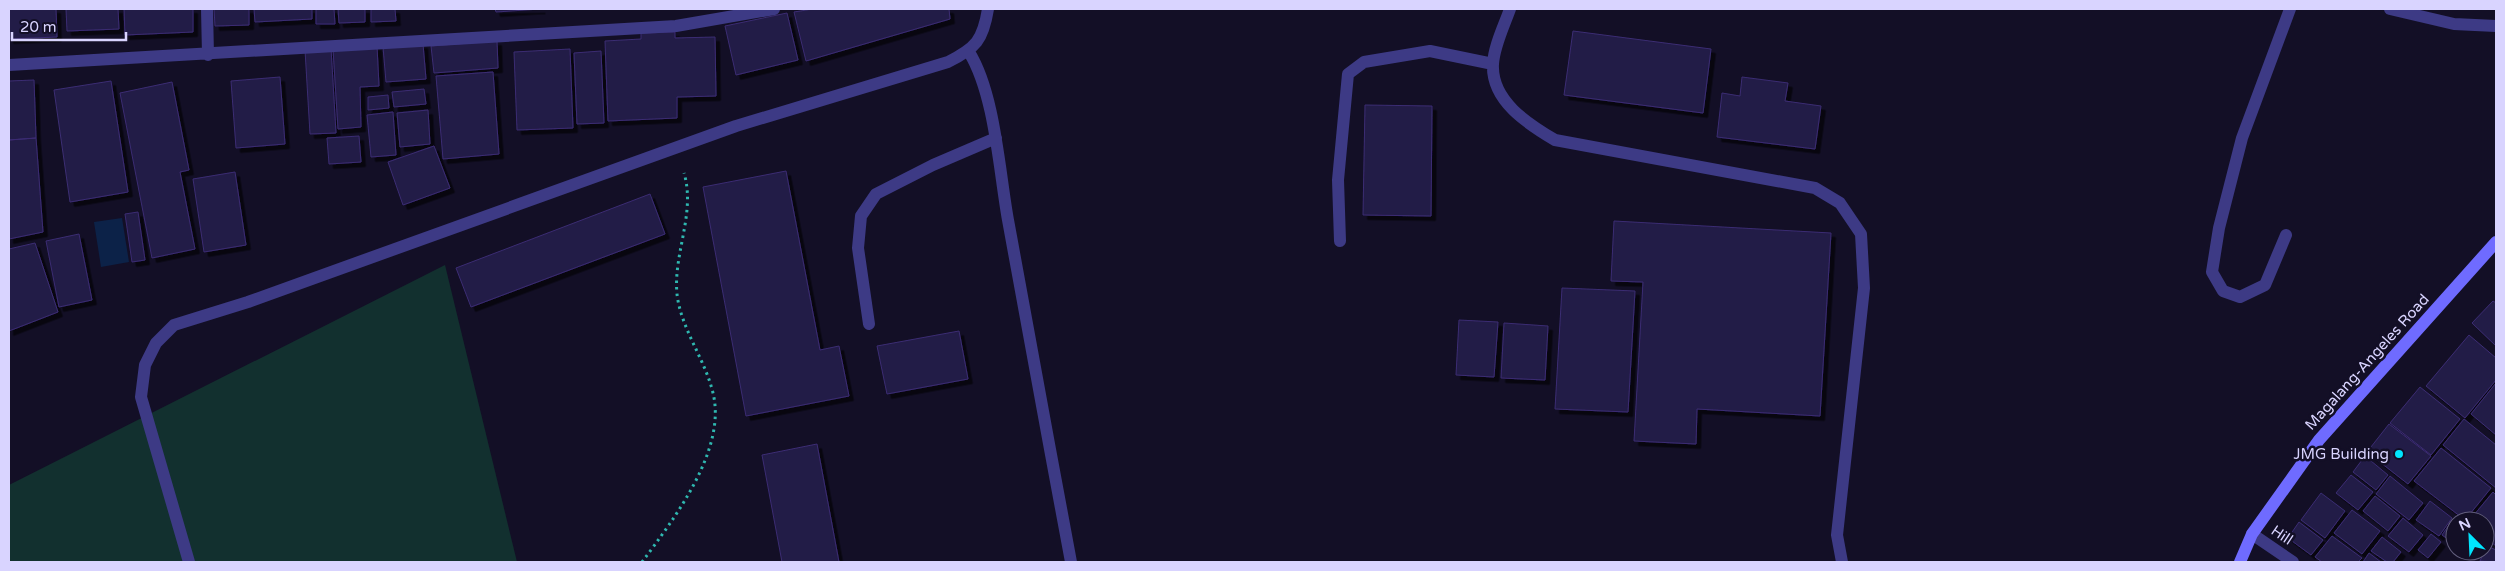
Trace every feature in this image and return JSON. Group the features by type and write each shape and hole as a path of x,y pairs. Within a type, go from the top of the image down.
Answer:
{"main road":[{"name":"Magalang-Angeles Road","path":"2240,562 2252,534 2319,440 2496,242"}],"street":[{"path":"207,9 208,54"},
{"path":"9,65 676,26 748,10 774,9"},
{"path":"189,562 141,397 145,365 156,343 174,325 248,302 736,126 948,62 969,52 978,43 985,26 988,9"},
{"path":"1510,9 1493,64 1499,94 1528,124 1556,140 1814,188 1840,203 1861,234 1864,288 1837,535 1842,562"},
{"path":"2286,235 2265,285 2240,296 2223,291 2212,272 2219,228 2242,138 2290,9"},
{"path":"2390,9 2454,24 2496,26"},
{"path":"1340,241 1338,180 1348,74 1364,62 1430,51 1493,64"},
{"path":"969,52 979,68 996,138 1010,228 1071,562"},
{"path":"869,324 858,248 861,216 876,194 932,165 996,138"},
{"name":"Hill","path":"2252,534 2294,562"}],"path":[{"path":"642,562 696,484 716,423 713,393 680,310 677,293 676,278 687,195 686,180 676,148"}],"green space":[{"path":"445,265 517,562 9,562 9,485"}],"water":[{"path":"122,218 129,262 101,267 94,222"}],"building":[{"path":"9,9 56,9 57,37 9,39"},
{"path":"66,9 118,9 119,29 67,31"},
{"path":"124,9 193,9 193,32 125,35"},
{"path":"214,9 249,9 249,25 215,26"},
{"path":"254,9 312,9 312,19 255,22"},
{"path":"316,9 334,9 335,24 316,24"},
{"path":"338,9 365,9 365,22 339,23"},
{"path":"371,9 395,9 396,21 371,22"},
{"path":"495,9 541,9 496,12"},
{"path":"813,9 949,9 950,19 806,61 794,12"},
{"path":"787,13 798,60 736,75 725,26"},
{"path":"1573,31 1711,49 1703,113 1564,95"},
{"path":"675,32 675,38 715,37 716,96 677,97 677,118 608,121 605,41 641,39 641,33"},
{"path":"497,41 498,68 434,73 431,46"},
{"path":"423,44 426,79 386,82 383,47"},
{"path":"377,46 379,86 360,87 361,127 338,129 333,49"},
{"path":"331,48 336,133 310,134 305,50"},
{"path":"570,49 573,128 517,130 514,52"},
{"path":"601,51 604,123 577,124 574,53"},
{"path":"493,72 499,154 443,159 436,76"},
{"path":"280,77 285,144 236,148 231,81"},
{"path":"1742,77 1788,83 1785,101 1821,106 1815,149 1717,137 1722,93 1740,96"},
{"path":"34,80 36,138 9,140 9,81"},
{"path":"111,81 128,192 70,202 54,90"},
{"path":"172,82 189,170 180,172 195,249 152,258 120,93"},
{"path":"424,89 426,104 394,107 392,92"},
{"path":"388,95 389,108 368,110 368,97"},
{"path":"1365,105 1432,106 1431,216 1363,215"},
{"path":"428,110 430,144 400,147 397,113"},
{"path":"393,112 396,155 371,157 367,115"},
{"path":"359,136 361,162 329,164 327,138"},
{"path":"36,138 43,232 9,239 9,140"},
{"path":"434,146 450,188 403,205 388,162"},
{"path":"786,171 820,350 839,346 849,396 746,416 703,187"},
{"path":"235,172 246,245 204,252 193,179"},
{"path":"650,194 665,234 471,307 456,268"},
{"path":"138,212 145,260 132,262 125,214"},
{"path":"1614,221 1831,233 1820,416 1697,409 1696,444 1634,441 1643,282 1611,281"},
{"path":"79,234 92,300 59,307 46,241"},
{"path":"35,243 58,312 9,331 9,249"},
{"path":"1562,288 1635,291 1628,412 1555,409"},
{"path":"2493,301 2496,303 2496,346 2472,323"},
{"path":"1459,320 1498,322 1494,377 1456,375"},
{"path":"1504,323 1548,326 1545,380 1501,378"},
{"path":"959,331 968,379 887,394 877,346"},
{"path":"2469,335 2496,358 2496,380 2465,418 2426,386"},
{"path":"2496,383 2496,435 2471,414"},
{"path":"2420,387 2460,419 2431,455 2390,423"},
{"path":"2464,419 2496,445 2496,488 2443,445"},
{"name":"JMG Building","path":"2389,424 2431,456 2408,484 2367,452"},
{"path":"817,444 839,562 782,562 762,455"},
{"path":"2441,448 2491,488 2472,511 2453,511 2414,481"},
{"path":"2365,456 2388,475 2376,490 2353,472"},
{"path":"2351,475 2373,492 2358,510 2336,493"},
{"path":"2390,476 2423,503 2409,520 2376,494"},
{"path":"2493,492 2496,495 2496,546 2495,511 2477,511"},
{"path":"2321,493 2345,511 2325,538 2301,520"},
{"path":"2375,496 2400,516 2388,531 2363,511"},
{"path":"2430,501 2445,513 2445,528 2439,536 2416,520"},
{"path":"2352,510 2380,531 2362,554 2334,533"},
{"path":"2403,518 2423,535 2409,552 2388,536"},
{"path":"2299,522 2323,540 2311,555 2288,538"},
{"path":"2431,534 2441,542 2428,558 2418,550"},
{"path":"2332,536 2362,558 2358,562 2322,562 2315,557"},
{"path":"2382,537 2401,552 2393,562 2387,562 2371,551"},
{"path":"2495,550 2496,562 2480,561 2495,561"},
{"path":"2369,553 2381,562 2363,562"}],"place":[{"name":"JMG Building","path":"2399,454"}]}
